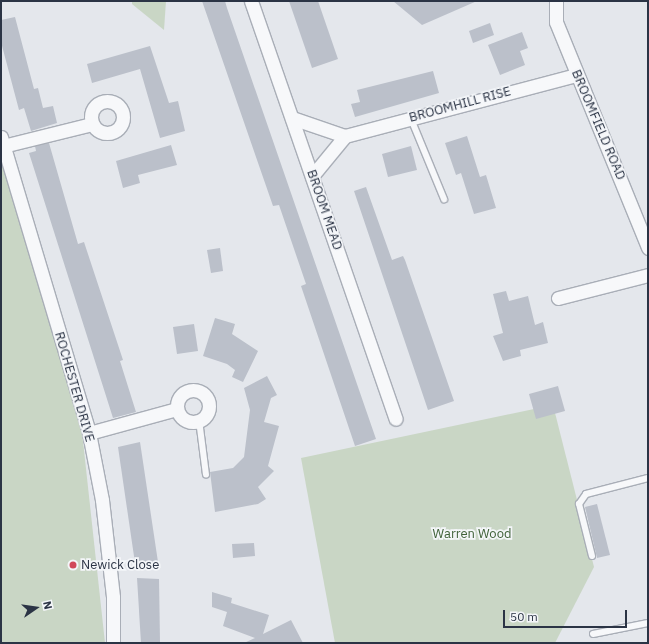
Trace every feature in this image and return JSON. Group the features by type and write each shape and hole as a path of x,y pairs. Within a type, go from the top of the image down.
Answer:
{"street":[{"name":"BROOM MEAD","path":"251,1 396,419"},
{"name":"BROOMFIELD ROAD","path":"556,1 556,22 576,75 648,248"},
{"name":"BROOMHILL RISE","path":"345,136 576,75"},
{"path":"292,118 345,136 312,176"},
{"path":"2,142 92,124"},
{"name":"ROCHESTER DRIVE","path":"2,142 89,432 102,500 114,597 113,643"},
{"path":"558,298 648,275"},
{"path":"190,390 200,391 207,399 208,409 199,420 185,420 177,409 181,395 190,390"},
{"path":"89,432 177,409"}],"lane":[{"path":"411,119 444,199"},
{"path":"199,420 206,475"},
{"path":"592,556 579,504 586,494 648,478"},
{"path":"593,634 648,623"}],"green space":[{"path":"132,1 166,1 164,30 132,4"},
{"path":"1,144 82,432 105,643 1,643"},
{"name":"Warren Wood","path":"553,405 594,567 555,643 335,643 301,458"}],"building":[{"path":"202,1 225,1 376,439 355,446 301,286 306,284 279,205 273,206"},
{"path":"289,1 318,1 338,59 312,68"},
{"path":"393,1 477,1 422,25"},
{"path":"15,17 34,89 38,88 43,108 53,106 57,123 31,131 24,108 19,110 1,42 1,20"},
{"path":"490,23 494,35 473,43 469,31"},
{"path":"522,32 528,48 520,51 525,65 500,75 488,45"},
{"path":"150,46 169,103 178,101 185,131 160,138 140,69 92,83 87,64"},
{"path":"433,71 439,93 355,117 351,104 360,102 357,90"},
{"path":"467,136 480,177 486,175 496,208 474,214 461,173 456,175 445,143"},
{"path":"49,143 78,244 84,242 123,360 120,361 136,412 113,418 29,153 36,151 35,146"},
{"path":"171,145 177,165 138,175 140,183 123,188 116,161"},
{"path":"411,146 417,170 388,177 382,154"},
{"path":"366,187 392,260 403,256 405,260 454,401 428,410 354,191"},
{"path":"220,248 223,271 211,273 207,250"},
{"path":"506,291 509,301 528,296 535,325 543,322 548,343 520,350 521,356 503,361 493,336 503,333 493,294"},
{"path":"215,318 235,324 232,334 258,351 243,382 232,377 235,370 227,364 203,356"},
{"path":"194,324 198,351 177,354 173,327"},
{"path":"267,376 277,395 271,398 264,422 279,426 268,466 274,471 258,487 266,499 258,504 215,512 210,472 233,468 244,457 250,410 244,388"},
{"path":"558,386 565,411 536,419 529,394"},
{"path":"140,442 158,562 135,563 118,447"},
{"path":"597,504 610,555 597,558 585,507"},
{"path":"254,543 255,556 233,558 232,544"},
{"path":"137,578 159,579 160,643 141,643"},
{"path":"212,592 232,598 231,603 269,615 263,634 291,620 303,643 244,643 255,638 223,626 227,612 212,607"}],"place":[{"name":"Newick Close","path":"73,565"}]}
